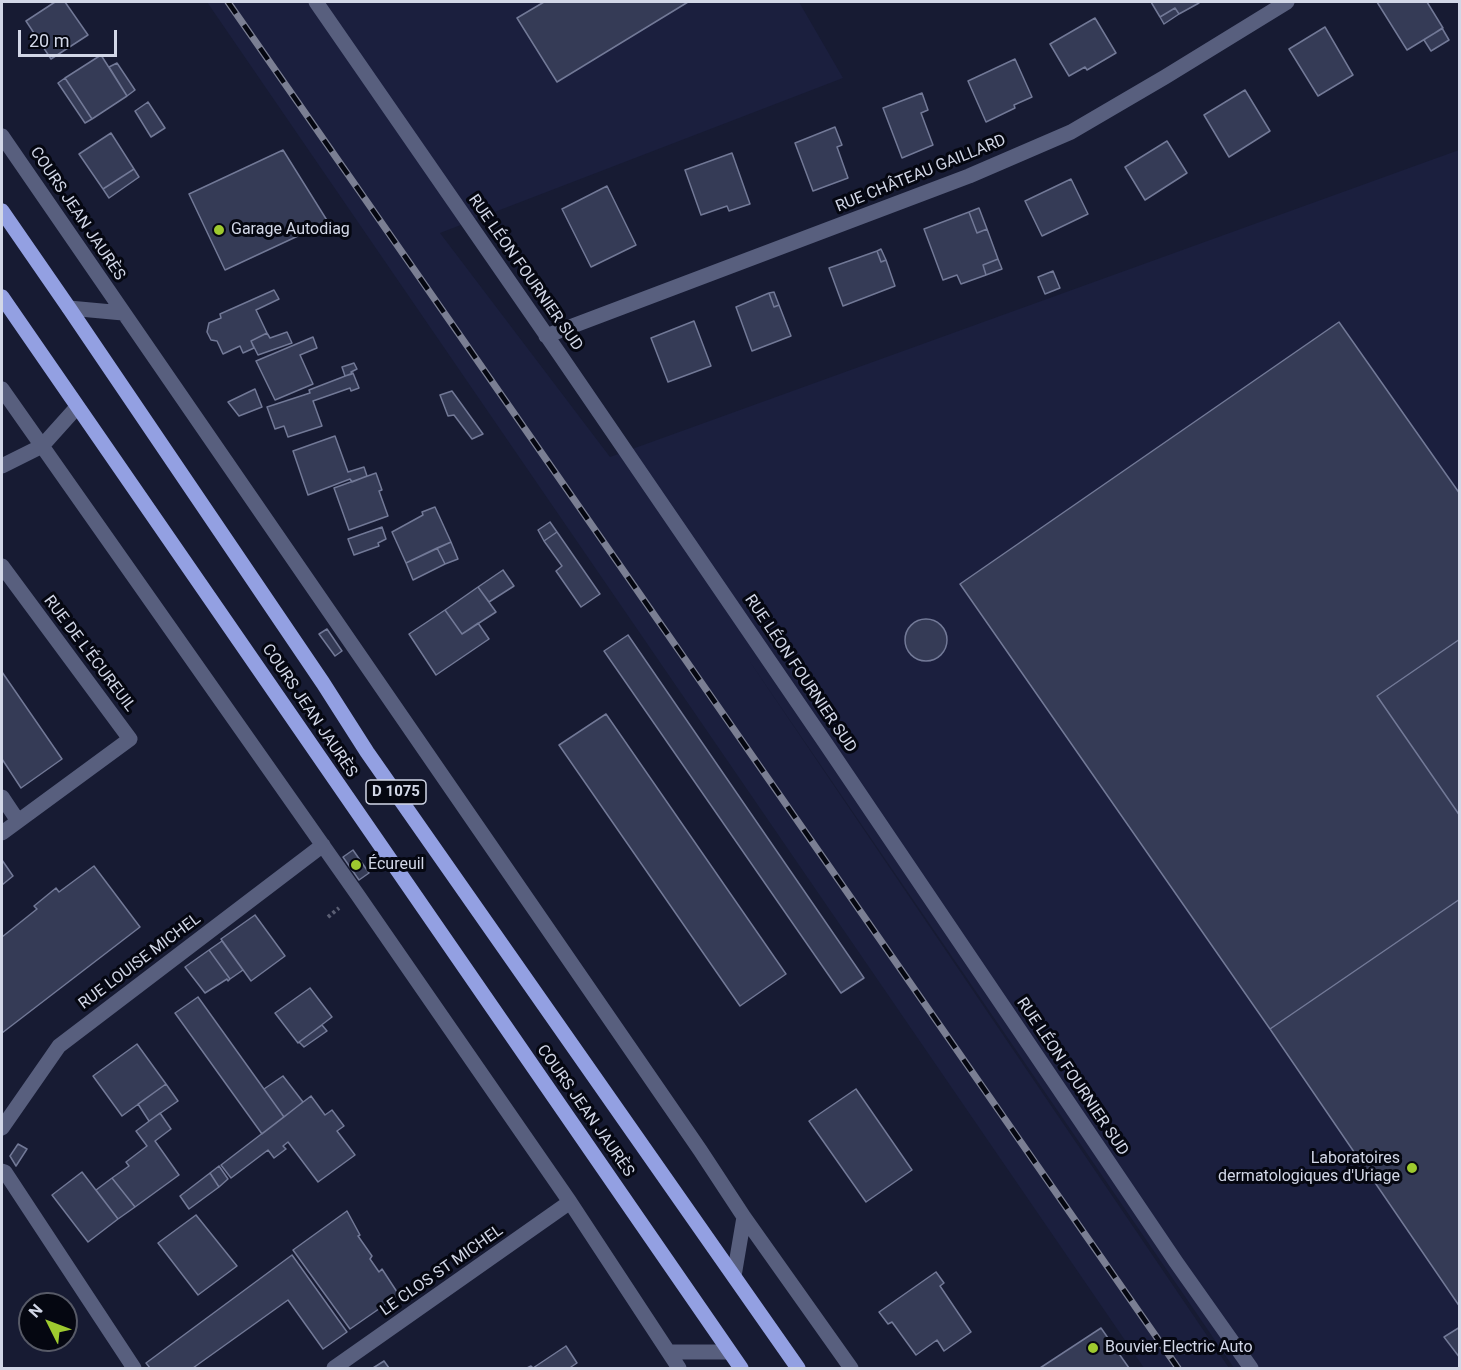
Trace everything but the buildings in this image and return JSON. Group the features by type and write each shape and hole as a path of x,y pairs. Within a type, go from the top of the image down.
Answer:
{"main road":[{"name":"COURS JEAN JAURÈS","path":"2,211 368,752 798,1368"},
{"name":"COURS JEAN JAURÈS","path":"2,297 741,1368"}],"street":[{"name":"RUE LÉON FOURNIER SUD","path":"316,2 824,741 1169,1252 1251,1368"},
{"name":"RUE CHÂTEAU GAILLARD","path":"546,336 959,180 1071,132 1287,2"},
{"name":"COURS JEAN JAURÈS","path":"2,136 850,1368"},
{"path":"69,308 123,313"},
{"path":"2,389 323,845 570,1202 679,1368"},
{"path":"2,466 42,446 77,407"},
{"name":"RUE DE L'ÉCUREUIL","path":"2,566 130,739 2,833"},
{"path":"2,797 18,820"},
{"name":"RUE LOUISE MICHEL","path":"2,1128 59,1046 323,845"},
{"path":"2,1171 5,1172 134,1368"},
{"name":"LE CLOS ST MICHEL","path":"334,1368 570,1202"},
{"path":"734,1276 744,1217"},
{"path":"669,1352 729,1352"}],"shaded area":[{"path":"207,2 799,2 843,78 440,233 610,457 1459,150 1459,1368 1234,1368 748,659 1229,1368 1144,1368"}],"railway":[{"path":"228,2 1178,1368"}],"place":[{"name":"Garage Autodiag","path":"219,230"},
{"name":"Écureuil","path":"356,865"},
{"name":"Laboratoires dermatologiques d'Uriage","path":"1412,1168"},
{"name":"Bouvier Electric Auto","path":"1093,1348"}]}
